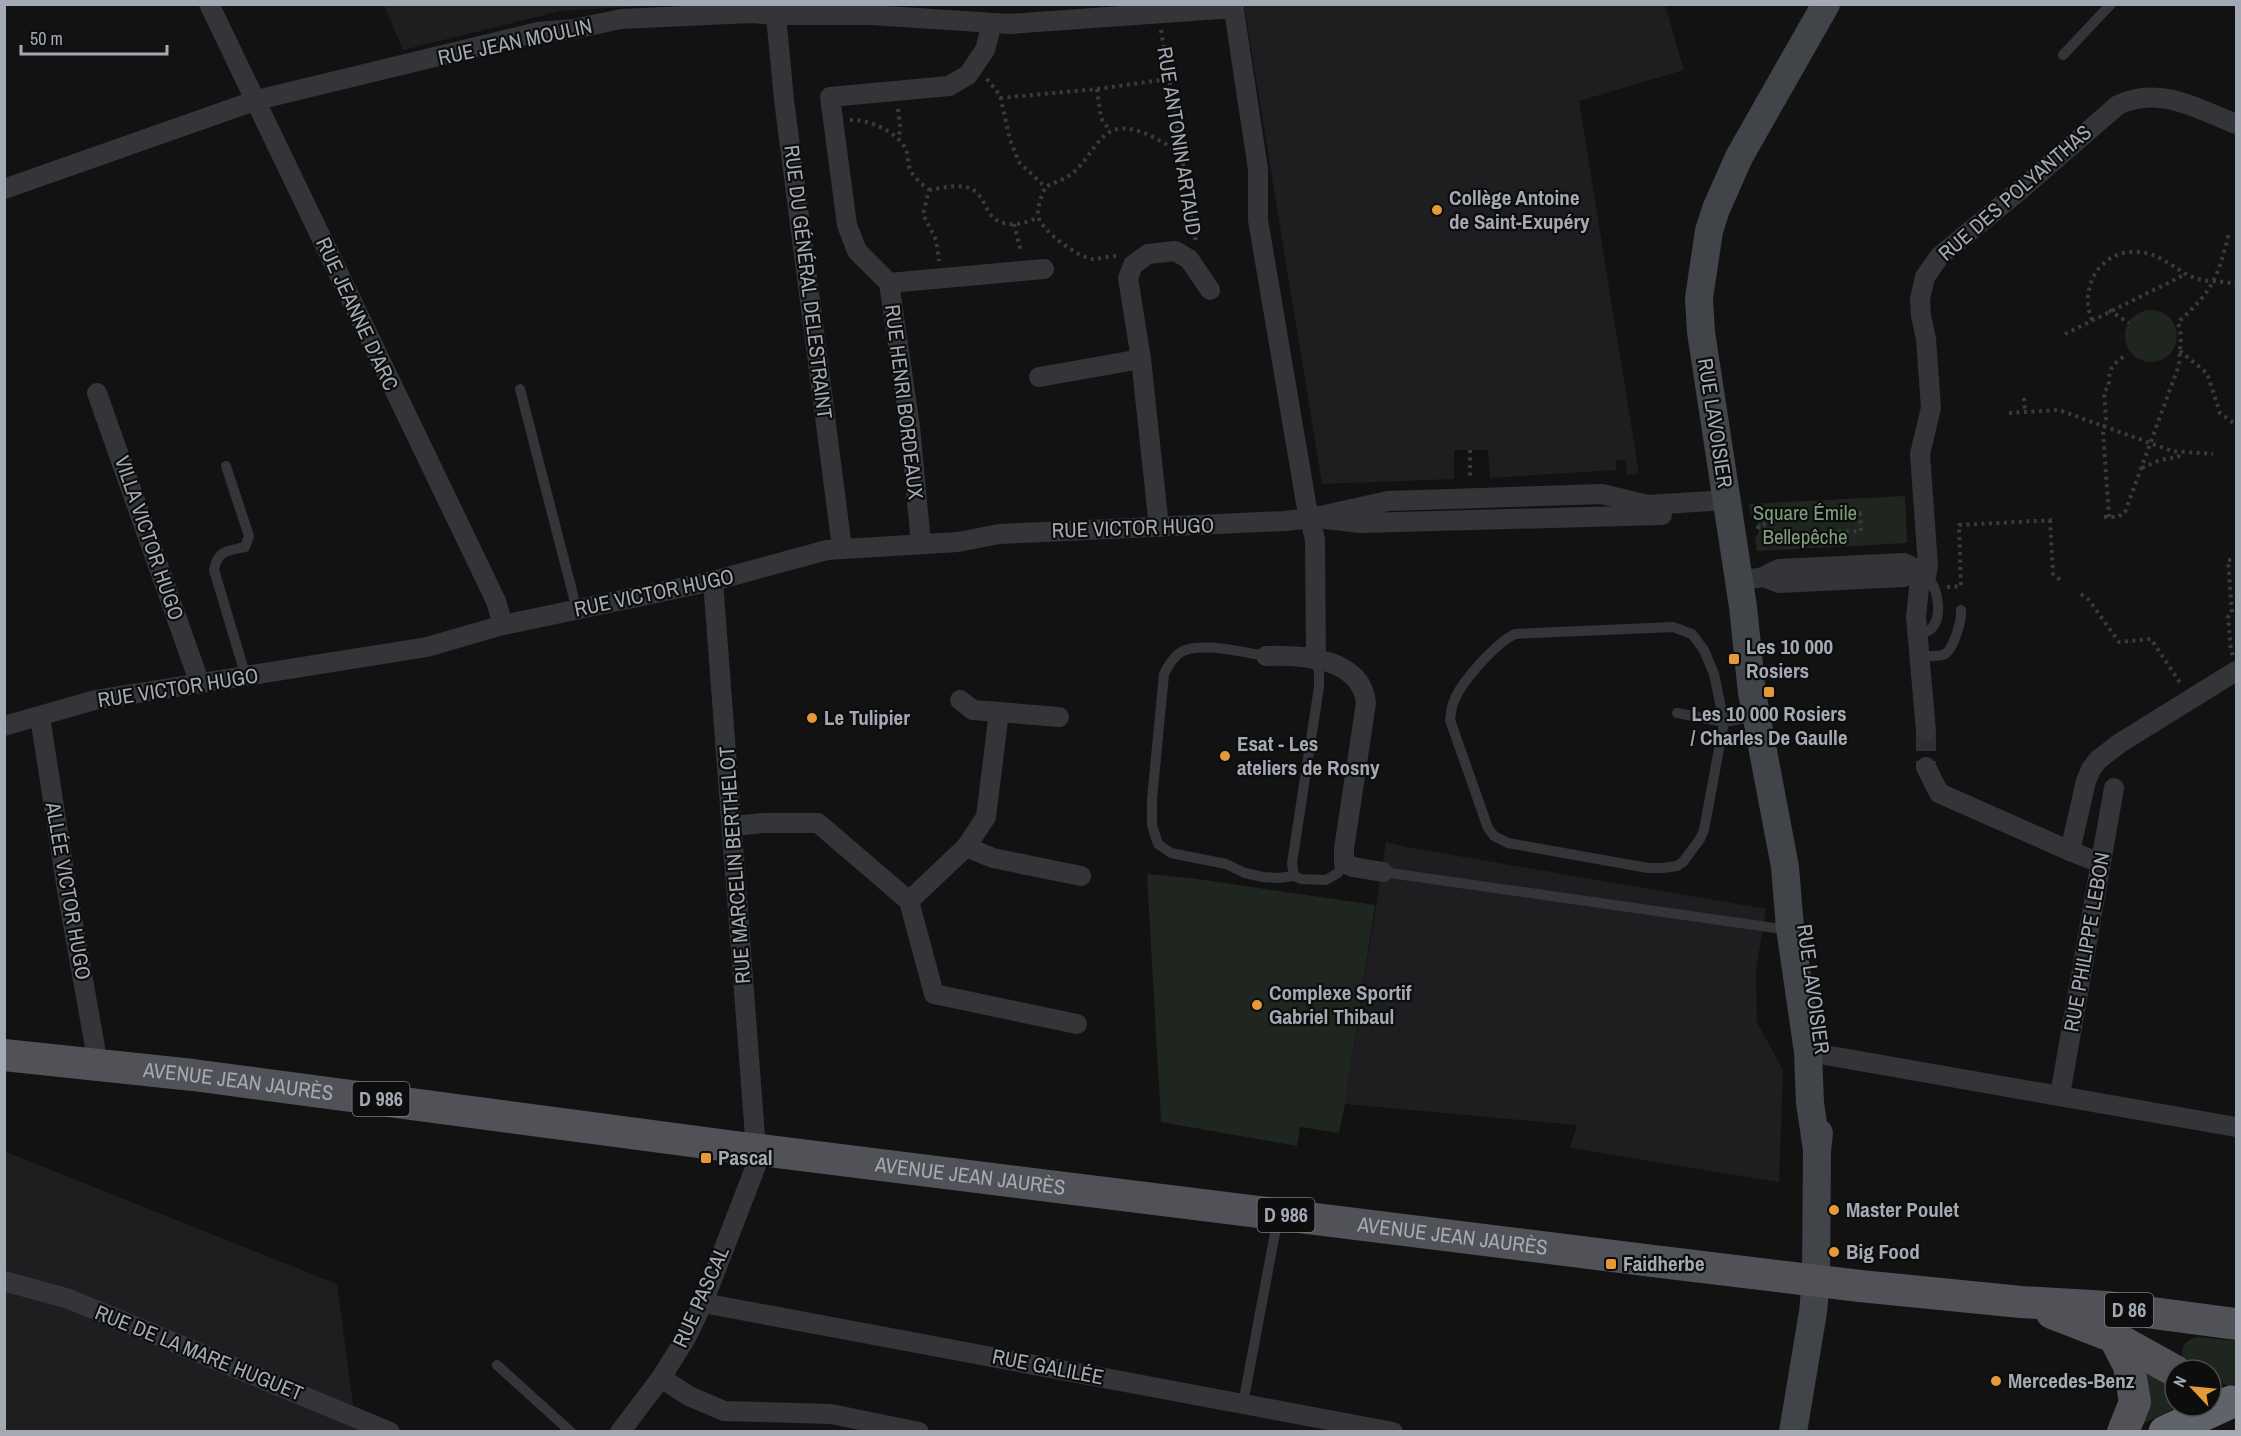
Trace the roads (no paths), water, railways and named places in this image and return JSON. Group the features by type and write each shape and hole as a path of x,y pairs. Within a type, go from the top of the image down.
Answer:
{"highway":[{"path":"2165,1431 2229,1399"}],"main road":[{"name":"AVENUE JEAN JAURÈS","path":"4,1055 408,1102 757,1149 1653,1261 2021,1302"},
{"name":"D 86","path":"2021,1302 2108,1307 2236,1324"},
{"name":"D 86","path":"2021,1302 2115,1337 2163,1364"},
{"path":"2171,1358 2169,1351 2174,1339 2182,1331 2236,1335"},
{"name":"D 86","path":"2115,1337 2129,1366 2135,1402 2123,1431"}],"street":[{"name":"RUE JEANNE D'ARC","path":"209,4 496,601 503,625"},
{"name":"RUE LAVOISIER","path":"1815,1053 1790,931 1785,867 1749,673 1751,579 1728,506 1699,308 1709,231 1716,209 1739,157 1827,4"},
{"name":"RUE JEAN MOULIN","path":"4,189 257,100 538,32 574,29 621,19 751,13 776,15 854,10 1009,24 1158,15 1233,6"},
{"path":"1233,6 1258,169 1258,220 1306,503 1315,539 1316,660"},
{"name":"RUE DU GÉNÉRAL DELESTRAINT","path":"776,15 786,111 842,548"},
{"name":"RUE HENRI BORDEAUX","path":"921,544 910,427 889,284 857,251 847,225 830,97 949,86 968,75 985,50 992,23"},
{"name":"RUE DES POLYANTHAS","path":"1926,731 1917,598 1918,588 1926,575 1928,549 1920,454 1931,408 1920,299 1922,285 1931,266 1939,256 2026,185 2106,115 2127,100 2146,96 2169,99 2236,124"},
{"name":"RUE ANTONIN ARTAUD","path":"1141,359 1128,278 1133,265 1148,254 1174,251 1189,259 1210,291"},
{"path":"889,284 1044,268"},
{"path":"1040,376 1141,359 1159,526"},
{"name":"VILLA VICTOR HUGO","path":"97,393 200,684"},
{"name":"RUE VICTOR HUGO","path":"4,726 95,700 427,647 503,625 714,581 827,550 842,548 958,542 999,534 1285,521 1311,518 1388,501 1602,494 1648,505 1728,506"},
{"name":"RUE VICTOR HUGO","path":"1311,518 1372,523 1728,506"},
{"path":"1751,579 1779,569 1904,563 1926,575"},
{"name":"RUE MARCELIN BERTHELOT","path":"714,581 757,1149"},
{"path":"1266,656 1296,655 1336,664 1362,684 1366,703 1344,849 1344,863 1353,867 1383,872"},
{"path":"2070,851 2086,781 2094,764 2120,743 2236,671"},
{"path":"960,700 973,710 1059,717"},
{"path":"909,901 966,847 986,817 999,712"},
{"name":"ALLÉE VICTOR HUGO","path":"40,717 67,890 95,1047 95,1065"},
{"path":"1926,767 1939,793 2100,863"},
{"name":"RUE PHILIPPE LEBON","path":"2060,1095 2114,788"},
{"path":"732,826 764,823 818,823 909,901 934,994 1077,1024"},
{"path":"966,847 993,858 1081,876"},
{"name":"RUE LAVOISIER","path":"1785,867 1805,922 1820,1013 1810,1103 1817,1150 1816,1279 1813,1312 1793,1431"},
{"path":"1815,1053 2236,1127"},
{"name":"RUE PASCAL","path":"620,1431 661,1378 686,1338 703,1303 757,1163 757,1149"},
{"name":"RUE DE LA MARE HUGUET","path":"4,1281 69,1299 390,1431"},
{"name":"RUE GALILÉE","path":"703,1303 1392,1431"},
{"path":"661,1378 689,1396 724,1411 831,1414 919,1431"}],"lane":[{"path":"2063,55 2111,4"},
{"path":"520,389 577,610"},
{"path":"226,466 249,536 245,547 224,552 216,559 214,570 246,677"},
{"path":"1921,656 1944,654 1949,650 1959,626 1961,610"},
{"path":"1672,627 1692,634 1704,650 1713,674 1724,722 1704,830 1700,839 1683,862 1671,868 1648,868 1508,843 1494,836 1488,828 1450,720 1453,702 1458,693 1498,645 1515,634 1672,627"},
{"path":"1266,656 1190,648 1181,651 1169,664 1164,674 1152,799 1152,825 1158,844 1171,853 1226,864 1245,873 1278,878 1294,876 1301,879 1326,880 1338,873 1344,863"},
{"path":"1294,876 1292,863 1319,687 1316,660"},
{"path":"1677,713 1724,722 1757,716"},
{"path":"1383,872 1790,931"},
{"path":"1243,1404 1279,1214"},
{"path":"497,1365 571,1431"}],"tunnel":[{"path":"1926,731 1926,767"}],"place":[{"name":"Collège Antoine de Saint-Exupéry","path":"1437,210"},
{"name":"Les 10 000 Rosiers","path":"1734,659"},
{"name":"Les 10 000 Rosiers / Charles De Gaulle","path":"1769,692"},
{"name":"Le Tulipier","path":"812,718"},
{"name":"Esat - Les ateliers de Rosny","path":"1225,756"},
{"name":"Complexe Sportif Gabriel Thibaul","path":"1257,1005"},
{"name":"Pascal","path":"706,1158"},
{"name":"Master Poulet","path":"1834,1210"},
{"name":"Big Food","path":"1834,1252"},
{"name":"Faidherbe","path":"1611,1264"},
{"name":"Mercedes-Benz","path":"1996,1381"}],"park label":[{"name":"Square Émile Bellepêche","path":"1805,525"}]}
